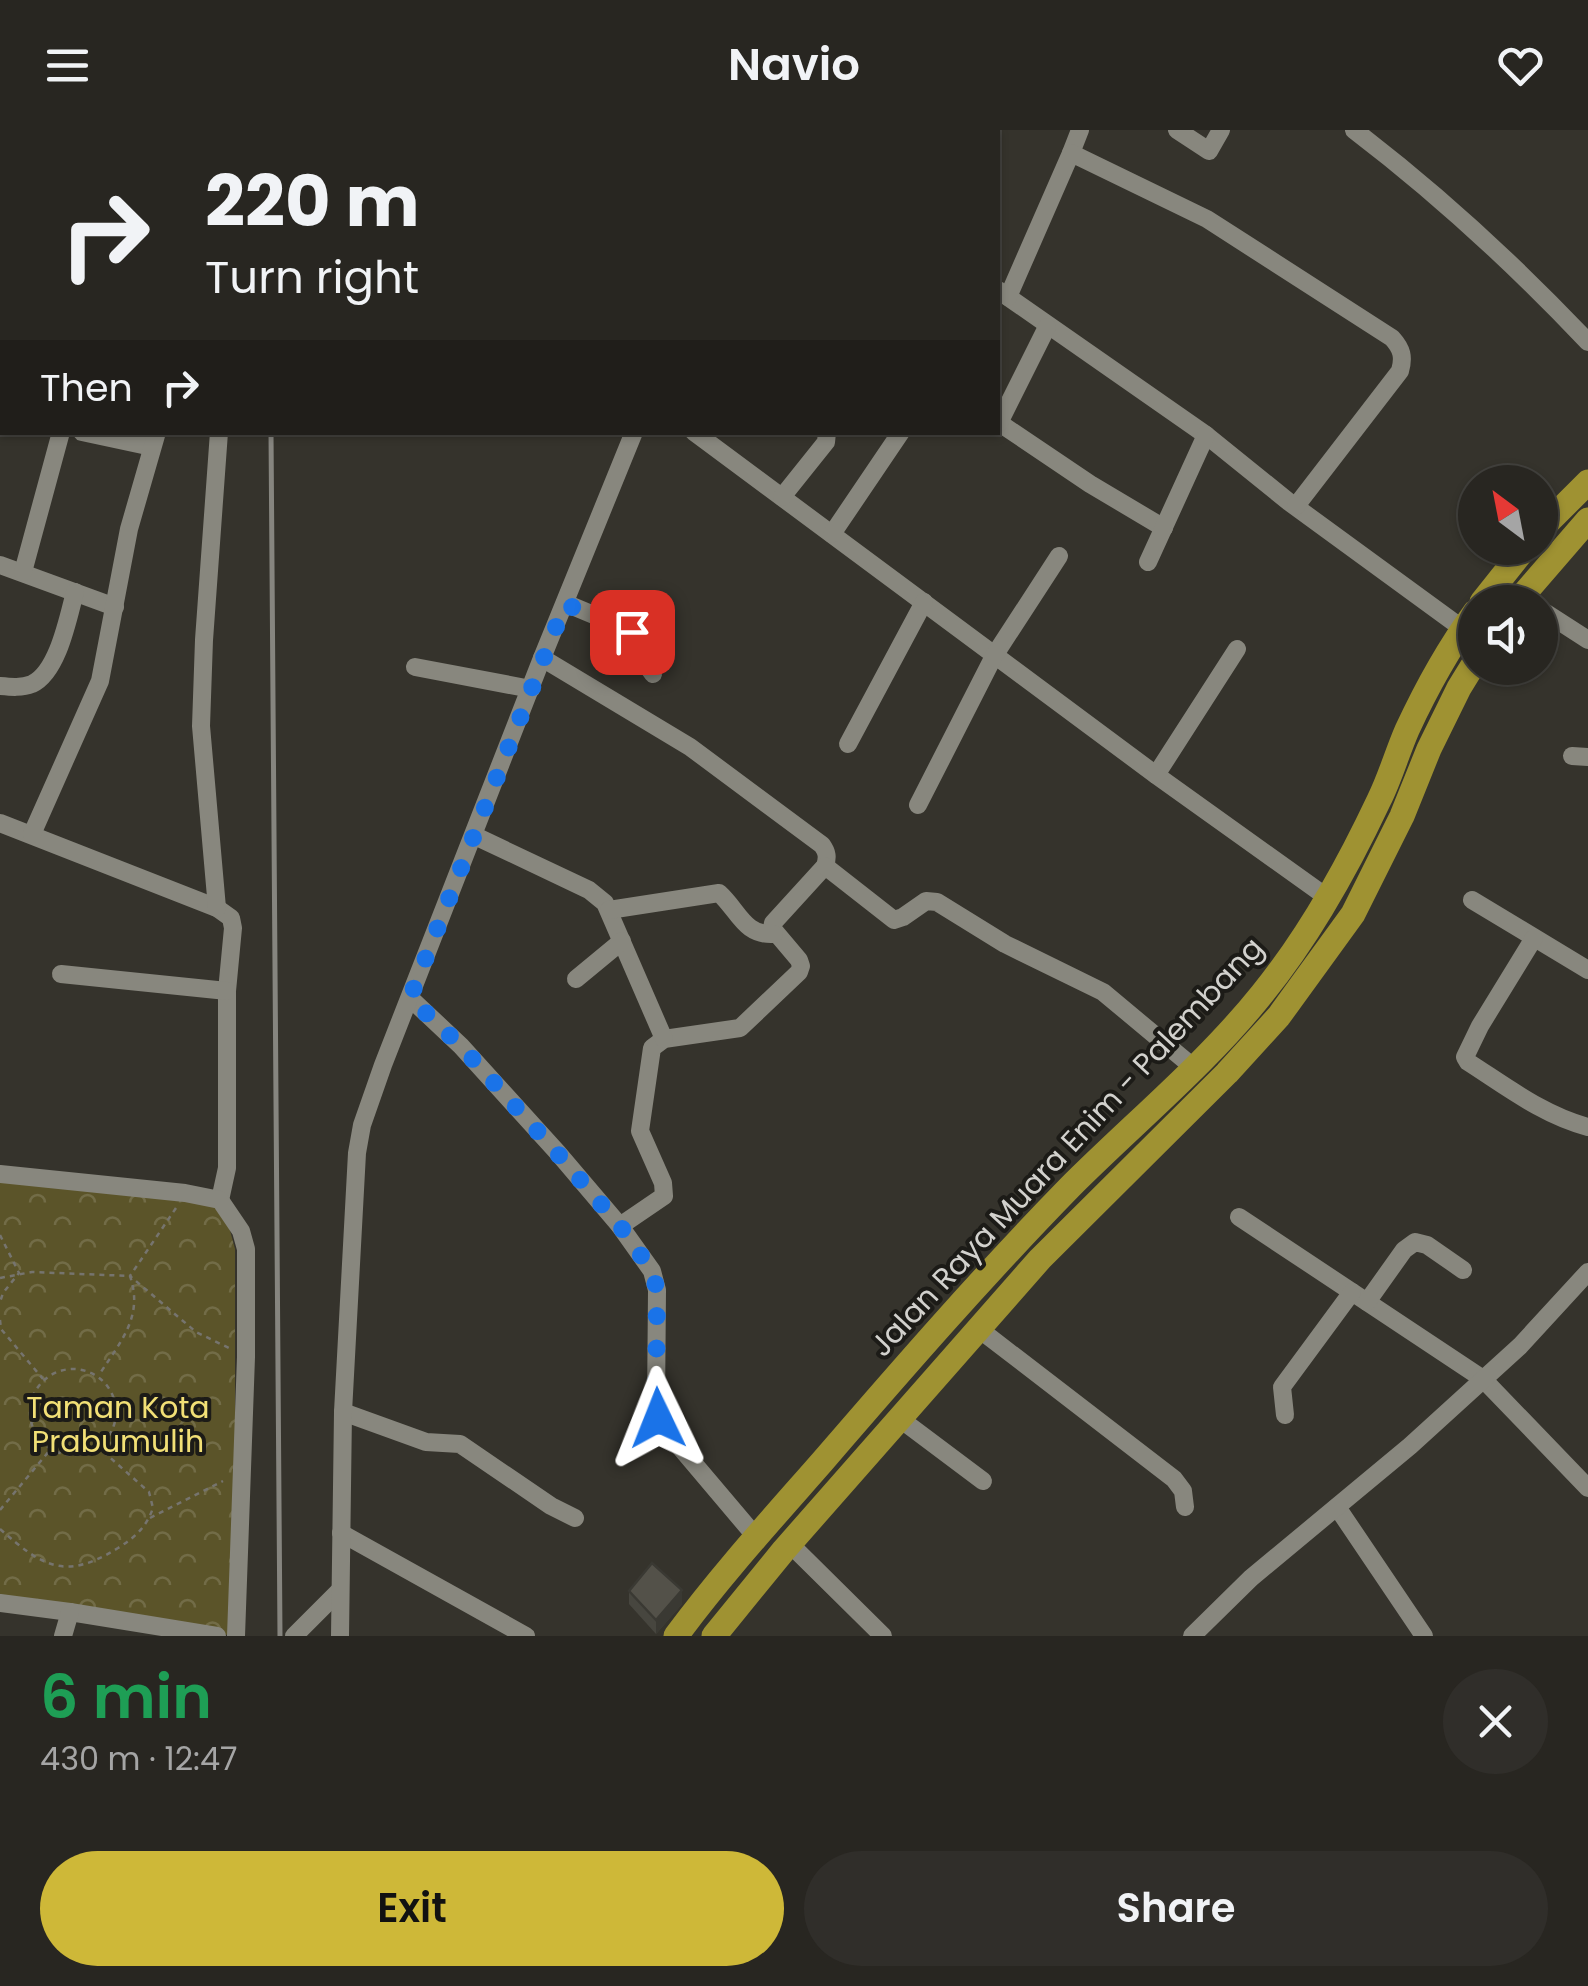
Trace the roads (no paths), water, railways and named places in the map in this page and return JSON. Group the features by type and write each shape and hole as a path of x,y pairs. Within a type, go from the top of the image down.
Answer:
{"main road":[{"path":"1558,512 1588,482"},
{"path":"1540,585 1588,520"},
{"path":"1496,585 1512,565"},
{"name":"Jalan Raya Muara Enim - Palembang","path":"676,1636 756,1537 1012,1246 1194,1067 1260,996 1296,950 1328,898 1381,798 1406,732 1434,675 1458,637"},
{"name":"Jalan Raya Muara Enim - Palembang","path":"714,1636 899,1418 1040,1260 1236,1064 1278,1016 1353,914 1460,685"},
{"path":"833,1448 857,1468"},
{"path":"806,1479 832,1496"}],"street":[{"path":"1080,130 1003,294 1206,435 1296,506 1458,613"},
{"path":"1177,130 1209,151 1221,130"},
{"path":"1354,130 1475,231 1588,342"},
{"path":"1071,152 1216,224 1392,338 1400,348 1404,359 1400,372 1296,506"},
{"path":"1000,418 1047,327"},
{"path":"1000,423 1164,528"},
{"path":"24,572 60,435"},
{"path":"32,834 100,681 129,529 155,440 109,435"},
{"path":"217,908 200,726 219,435"},
{"path":"340,1636 343,1412 357,1153 362,1125 542,658 633,435"},
{"path":"698,435 1328,898"},
{"path":"782,497 826,442 827,435"},
{"path":"832,534 899,435"},
{"path":"1148,562 1206,435"},
{"path":"918,806 994,656 1060,556"},
{"path":"0,566 115,607"},
{"path":"0,686 30,685 47,670 60,646 76,592"},
{"path":"848,744 924,602"},
{"path":"565,604 632,632 638,653 653,674"},
{"path":"1558,622 1588,640"},
{"path":"1156,775 1237,649"},
{"path":"542,658 706,758 822,845 828,859 772,928 799,960 799,972 747,1024 731,1031 664,1040 652,1048 640,1122 642,1140 663,1183 664,1196 620,1226"},
{"path":"415,667 531,688"},
{"path":"2,828 32,834 217,908 231,918 227,1168 220,1200"},
{"path":"475,836 598,896 610,910 664,1040"},
{"path":"824,866 894,920 932,900 1005,944 1103,992 1194,1067"},
{"path":"610,910 719,893 750,930 774,934"},
{"path":"1472,900 1588,970"},
{"path":"1534,938 1465,1057 1536,1107 1588,1127"},
{"path":"576,980 622,940"},
{"path":"61,974 227,991"},
{"path":"410,998 461,1046 620,1226 652,1271 656,1281 658,1418 756,1537"},
{"path":"0,1174 220,1200 241,1231 246,1249 246,1356 236,1636"},
{"path":"1240,1217 1482,1379 1588,1488"},
{"path":"1285,1415 1282,1387 1404,1250 1416,1242 1426,1245 1463,1270"},
{"path":"1192,1636 1252,1578 1410,1446 1520,1346 1588,1272"},
{"path":"979,1329 1174,1479 1183,1491 1185,1508"},
{"path":"343,1412 426,1442 460,1444 575,1518"},
{"path":"899,1418 982,1480"},
{"path":"1337,1507 1424,1636"},
{"path":"341,1532 526,1636"},
{"path":"790,1544 883,1636"},
{"path":"294,1636 340,1590"},
{"path":"0,1604 217,1636"},
{"path":"63,1636 70,1612"}],"railway":[{"path":"271,435 280,1636"}],"park label":[{"name":"Taman Kota Prabumulih","path":"118,1425"}]}
